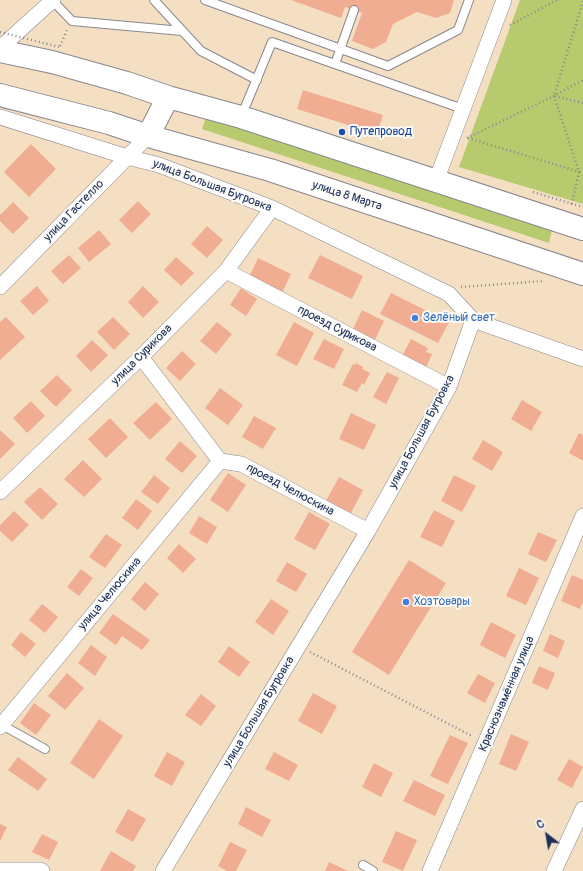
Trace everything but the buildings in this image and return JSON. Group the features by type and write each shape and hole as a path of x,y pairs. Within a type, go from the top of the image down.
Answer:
{"main road":[{"path":"0,51 52,62 241,117 583,229"},
{"name":"улица 8 Марта","path":"0,95 110,123 148,136 270,170 583,274"},
{"path":"148,136 168,97"}],"street":[{"path":"0,48 7,33 53,0"},
{"path":"436,181 504,0"},
{"name":"улица Большая Бугровка","path":"0,117 127,157 159,165 272,208 449,294 473,320 449,387 368,531 163,871"},
{"name":"улица Гастелло","path":"0,287 148,136"},
{"name":"улица Сурикова","path":"0,492 141,357 226,271 272,208"},
{"name":"проезд Сурикова","path":"226,271 449,387"},
{"path":"473,320 583,359"},
{"path":"141,357 220,461"},
{"name":"проезд Челюскина","path":"220,461 241,464 368,531"},
{"name":"улица Челюскина","path":"1,726 220,461"},
{"name":"Краснознамённая улица","path":"430,871 583,516"},
{"path":"554,871 583,809"},
{"path":"0,870 42,871"}],"lane":[{"path":"53,0 72,21 182,31"},
{"path":"154,0 201,51 257,80"},
{"path":"205,0 388,66 458,30 469,0"},
{"path":"335,64 354,10"},
{"path":"241,117 272,42 463,109"},
{"path":"1,726 45,749"},
{"path":"362,865 374,871"}],"path":[{"path":"506,27 557,0"},
{"path":"579,172 554,96 583,2"},
{"path":"7,33 59,47 72,21"},
{"path":"583,80 554,96 468,138 583,173"},
{"path":"554,96 583,103"},
{"path":"579,172 583,170"},
{"path":"467,286 551,280"},
{"path":"310,652 485,743"}],"green space":[{"path":"520,0 583,0 583,204 459,167"},
{"path":"206,117 552,230 549,243 202,129"}],"place":[{"name":"Путепровод","path":"342,132"},
{"name":"Зелёный свет","path":"415,318"},
{"name":"Хозтовары","path":"406,602"}]}
